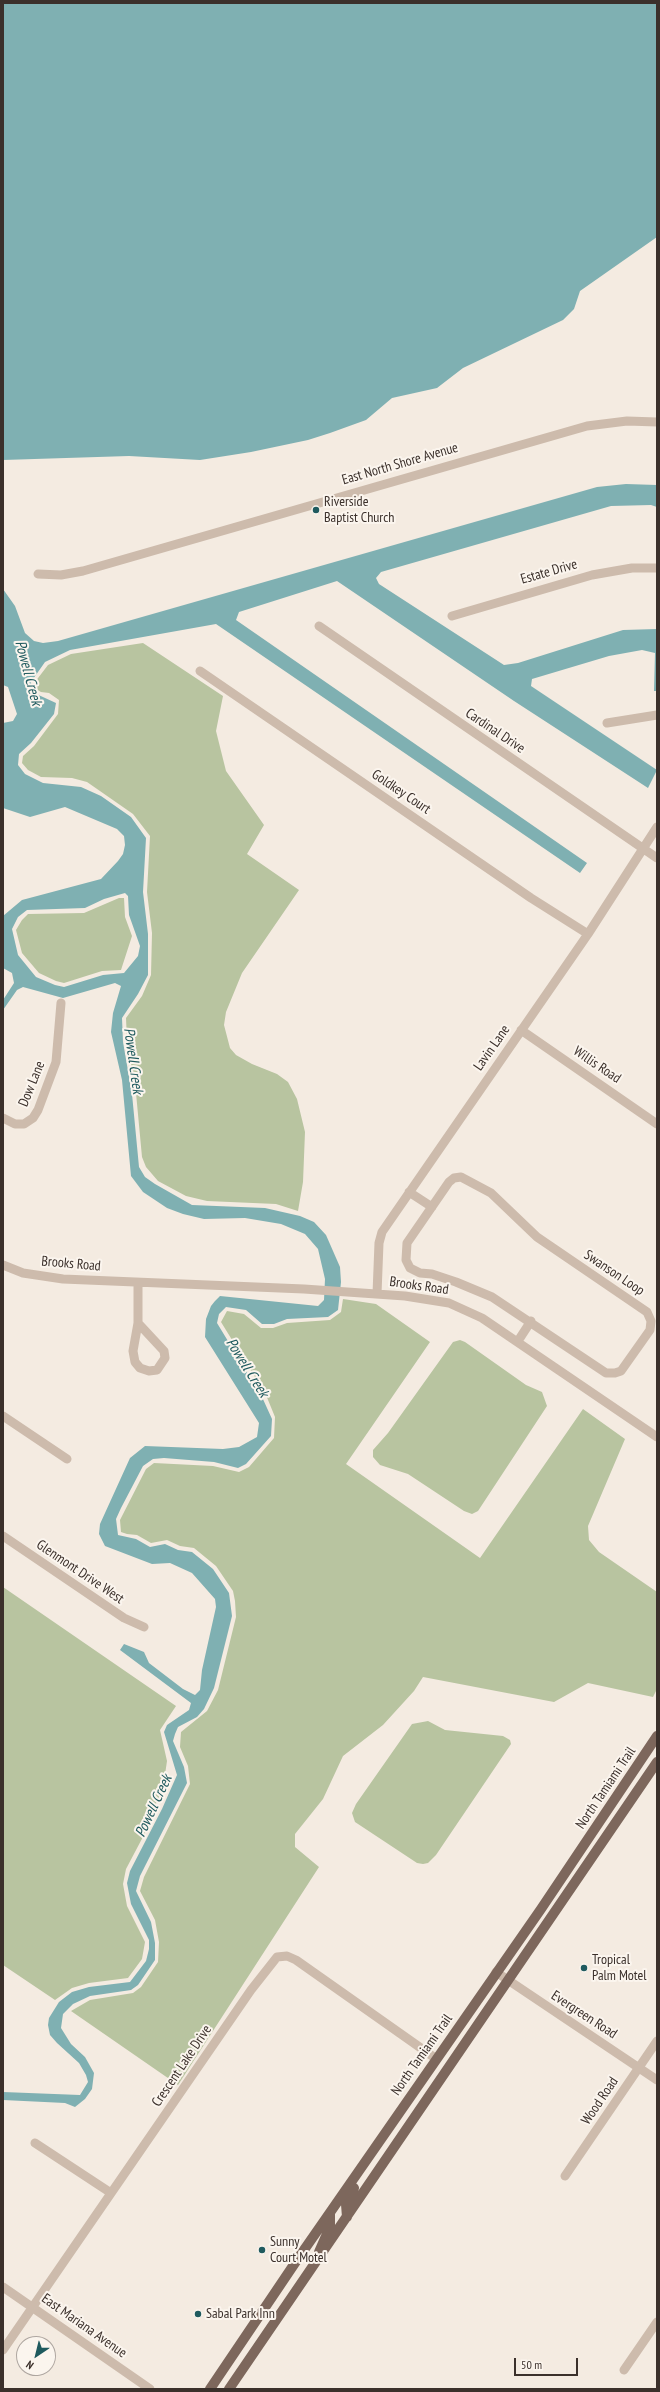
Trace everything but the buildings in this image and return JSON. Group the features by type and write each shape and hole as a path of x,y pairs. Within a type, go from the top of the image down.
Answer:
{"main road":[{"name":"North Tamiami Trail","path":"212,2387 435,2058 496,1972 657,1736"},
{"path":"656,1764 652,1754 657,1746"},
{"path":"630,1802 640,1779 641,1771 639,1764"},
{"name":"North Tamiami Trail","path":"229,2389 320,2258 656,1764"},
{"path":"347,2217 346,2204 356,2184 357,2174"},
{"path":"320,2258 321,2244 330,2227 330,2213"}],"street":[{"name":"East North Shore Avenue","path":"38,574 61,575 83,571 587,426 627,421 657,422"},
{"name":"Estate Drive","path":"452,616 592,575 632,568 657,568"},
{"name":"Cardinal Drive","path":"319,626 657,858"},
{"name":"Goldkey Court","path":"200,671 531,898 588,934"},
{"path":"607,723 657,715"},
{"name":"Lavin Lane","path":"378,1294 379,1243 382,1232 588,934 657,827"},
{"name":"Dow Lane","path":"3,1118 14,1124 24,1124 33,1118 38,1110 56,1062 60,1003"},
{"name":"Willis Road","path":"521,1030 657,1124"},
{"name":"Swanson Loop","path":"454,1178 468,1178 491,1193 537,1237 647,1312 652,1326 621,1371 611,1374 597,1367 531,1321 497,1300 472,1288 432,1274 420,1273 410,1268 406,1260 407,1243 454,1178"},
{"path":"409,1192 432,1207"},
{"name":"Brooks Road","path":"3,1265 32,1275 138,1283 320,1290 437,1300 460,1307 482,1318 518,1341 657,1437"},
{"path":"138,1283 138,1323 133,1351 135,1362 140,1368 149,1371 157,1370 165,1358 164,1351 138,1323"},
{"path":"518,1341 531,1321"},
{"path":"3,1416 67,1459"},
{"name":"Glenmont Drive West","path":"3,1536 124,1618 144,1627"},
{"name":"Crescent Lake Drive","path":"3,2350 251,1990 277,1957 287,1956 296,1960 435,2058"},
{"name":"Evergreen Road","path":"496,1972 657,2080"},
{"name":"Wood Road","path":"565,2176 657,2041"},
{"path":"35,2143 111,2193"},
{"name":"East Mariana Avenue","path":"3,2287 150,2389"},
{"path":"624,2370 657,2322"}],"green space":[{"path":"143,643 223,696 216,731 226,771 264,825 247,854 299,890 242,973 226,1012 224,1025 230,1048 236,1055 252,1064 277,1074 288,1082 297,1099 305,1132 303,1182 298,1211 276,1204 207,1201 186,1196 158,1181 146,1167 142,1157 136,1093 127,1041 126,1018 142,996 151,975 152,933 147,892 150,836 133,814 87,782 72,778 41,777 28,770 22,763 23,756 34,746 58,714 59,700 49,693 41,692 36,689 35,682 48,665 71,654"},
{"path":"119,898 124,898 125,917 132,936 121,970 102,971 64,983 39,973 22,953 16,930 28,914 84,913"},
{"path":"343,1299 376,1304 430,1342 346,1464 480,1558 583,1409 625,1439 588,1526 589,1540 599,1552 657,1592 657,1689 653,1697 588,1683 554,1702 423,1677 414,1691 383,1725 343,1756 323,1799 295,1834 295,1847 319,1867 178,2085 71,2011 90,2000 133,1993 141,1987 158,1962 159,1942 155,1920 140,1891 144,1877 190,1784 188,1766 180,1747 181,1732 207,1711 218,1690 236,1617 235,1601 233,1591 216,1566 194,1548 180,1546 167,1540 151,1543 137,1535 121,1532 120,1520 146,1469 154,1463 213,1466 239,1472 249,1467 274,1438 275,1417 266,1395 221,1322 227,1311 244,1314 261,1328 273,1328 287,1323 330,1320 341,1312"},
{"path":"460,1340 526,1385 542,1392 547,1406 478,1511 472,1514 464,1511 408,1474 380,1465 373,1457 373,1450 388,1433 453,1342"},
{"path":"3,1587 176,1706 160,1730 167,1761 163,1788 154,1808 144,1822 142,1828 145,1833 126,1869 123,1884 127,1906 145,1942 142,1959 128,1978 89,1983 72,1988 55,2000 3,1965"},
{"path":"428,1721 445,1730 503,1736 510,1740 511,1744 436,1855 428,1863 423,1864 417,1863 355,1822 352,1813 356,1804 412,1724"}],"water":[{"path":"3,3 657,3 657,237 580,291 574,309 563,320 463,368 437,388 392,398 366,420 330,433 308,440 251,452 200,460 129,456 3,460"},
{"name":"Powell Creek","path":"626,484 657,485 657,507 651,505 611,506 381,572 376,578 379,584 504,665 518,663 623,630 657,629 657,691 654,691 655,653 642,650 609,656 532,679 531,686 657,770 648,788 514,701 337,581 239,612 236,620 587,863 580,873 216,624 70,650 45,662 31,682 32,692 56,703 54,714 31,743 19,754 18,765 25,774 43,783 81,787 101,796 131,817 146,838 143,892 148,934 148,975 138,994 122,1018 123,1042 132,1094 139,1167 145,1177 192,1205 265,1208 300,1216 314,1222 326,1235 340,1267 341,1282 338,1310 328,1317 287,1319 274,1324 262,1324 246,1310 226,1307 219,1314 217,1323 262,1397 272,1419 271,1436 246,1464 238,1468 214,1462 164,1458 153,1459 143,1466 116,1519 118,1535 136,1539 150,1547 165,1544 178,1550 192,1552 213,1569 229,1593 232,1616 214,1688 204,1709 197,1717 178,1727 175,1734 173,1741 184,1767 187,1783 140,1876 136,1891 151,1922 155,1943 155,1960 138,1985 131,1990 90,1996 73,2004 63,2014 61,2028 71,2044 85,2057 94,2073 92,2089 85,2099 75,2107 65,2103 3,2100 3,2092 80,2095 88,2082 86,2075 79,2063 50,2035 48,2025 49,2018 59,2002 72,1992 89,1987 130,1982 146,1961 149,1949 149,1940 131,1904 127,1883 130,1871 162,1809 177,1775 164,1732 167,1725 189,1710 191,1703 120,1650 124,1644 144,1652 149,1663 183,1689 195,1695 200,1690 202,1670 216,1607 215,1599 192,1573 170,1563 152,1564 105,1546 99,1534 100,1524 130,1458 145,1446 223,1449 239,1447 257,1437 259,1423 205,1337 206,1319 211,1306 215,1301 220,1296 318,1306 324,1300 325,1279 318,1249 305,1234 281,1224 245,1218 204,1219 183,1214 167,1208 143,1192 131,1176 122,1080 111,1032 113,1013 121,986 115,983 63,998 23,987 17,990 3,1010 3,1000 14,983 12,973 3,968 3,916 22,900 101,879 123,854 125,845 124,836 117,829 65,807 30,817 3,808 3,723 13,721 17,714 8,687 3,685 3,589 15,606 25,633 34,641 43,643 58,641 597,487","holes":["125,893 128,896 129,915 140,946 138,956 124,973 103,975 64,987 36,977 18,955 12,929 18,917 27,910 85,908 104,899"]}],"place":[{"name":"Riverside Baptist Church","path":"316,510"},
{"name":"Tropical Palm Motel","path":"584,1968"},
{"name":"Sunny Court Motel","path":"262,2250"},
{"name":"Sabal Park Inn","path":"198,2314"}]}
